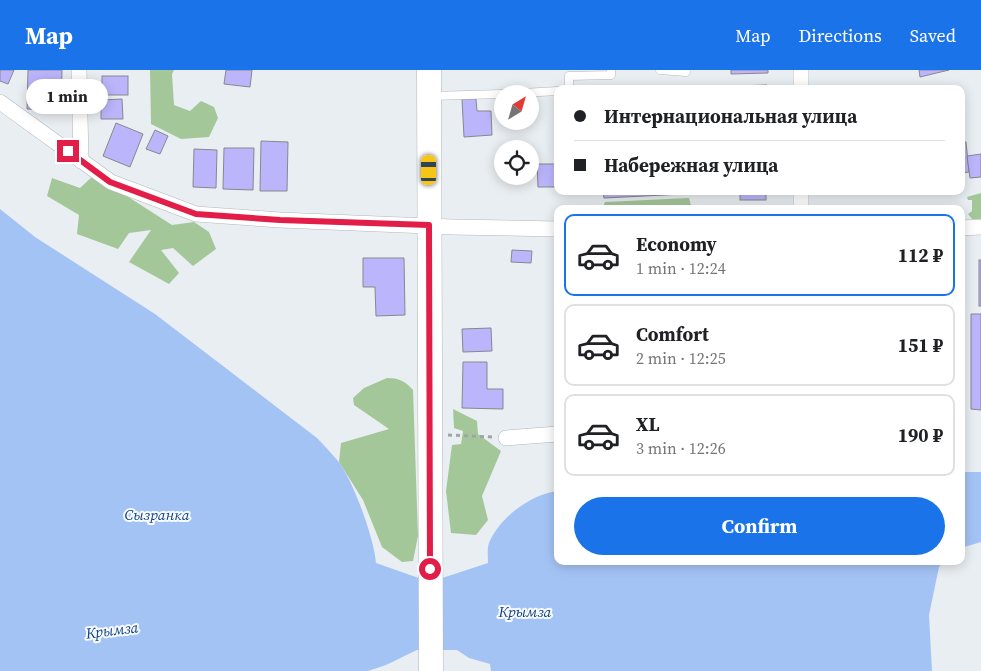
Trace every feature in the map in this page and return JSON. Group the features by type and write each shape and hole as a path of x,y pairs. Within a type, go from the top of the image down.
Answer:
{"main road":[{"path":"429,70 431,662"}],"street":[{"path":"79,70 81,160"},
{"path":"801,70 801,85"},
{"path":"0,102 110,182 196,214 280,220 554,229"},
{"path":"965,228 981,227"},
{"path":"506,438 554,434"}],"lane":[{"path":"569,85 569,76 610,75 611,70"},
{"path":"660,70 686,72"},
{"path":"539,92 554,91"},
{"path":"429,96 494,94"}],"path":[{"path":"448,435 506,438"}],"green space":[{"path":"150,70 174,70 172,74 174,105 190,111 201,101 214,107 218,118 209,137 181,139 151,124"},
{"path":"94,175 172,225 194,222 209,232 216,249 193,266 173,248 161,250 179,273 169,284 129,262 151,230 129,233 118,249 77,234 79,215 47,196 52,178 80,188"},
{"path":"981,193 981,220 972,219 968,214 972,211 972,200 968,200 967,197"},
{"path":"689,198 691,205 604,205 605,202"},
{"path":"387,378 402,381 413,390 418,536 413,561 402,562 382,547 363,500 339,462 341,443 389,429 354,405 353,398 364,388"},
{"path":"453,409 477,421 478,434 501,451 482,496 488,520 476,535 451,533 446,491 452,445 461,444 463,431 454,428"}],"water":[{"name":"Сызранка","path":"0,209 35,237 155,314 317,438 338,461 350,481 367,525 376,563 430,582 488,563 489,543 500,524 527,502 554,492 554,565 941,565 929,615 932,671 491,671 490,664 469,658 457,650 417,650 386,665 368,671 0,671"},
{"path":"965,472 981,472 981,542 965,547"}],"building":[{"path":"0,70 14,70 8,84 0,81"},
{"path":"28,70 62,70 61,110 27,109"},
{"path":"226,70 252,70 250,87 224,84"},
{"path":"731,70 768,70 768,73 731,74"},
{"path":"919,70 949,70 920,77"},
{"path":"102,76 128,76 128,95 102,95"},
{"path":"122,99 123,119 101,119 101,100"},
{"path":"462,99 476,99 477,111 491,111 492,135 464,137"},
{"path":"116,123 143,134 130,167 103,156"},
{"path":"155,130 168,136 160,154 146,149"},
{"path":"261,141 288,142 287,191 260,191"},
{"path":"965,142 966,142 969,172 965,172"},
{"path":"224,148 254,148 253,190 223,189"},
{"path":"194,149 217,150 216,188 193,187"},
{"path":"981,154 981,177 970,178 967,156"},
{"path":"539,164 554,164 554,187 538,187"},
{"path":"604,195 664,195 604,198"},
{"path":"740,195 766,195 766,200 740,200"},
{"path":"512,250 532,251 531,263 511,262"},
{"path":"363,258 404,258 405,315 376,316 375,287 363,287"},
{"path":"979,260 981,260 981,306 979,306"},
{"path":"971,314 981,314 981,410 971,409"},
{"path":"491,328 492,351 463,352 462,329"},
{"path":"463,362 487,362 487,389 503,389 503,409 462,408"}],"route":[{"path":"68,151 110,182 196,214 280,220 429,225 430,569"}],"water label":[{"name":"Крымза","path":"525,611"},
{"name":"Крымза","path":"112,630"}]}
